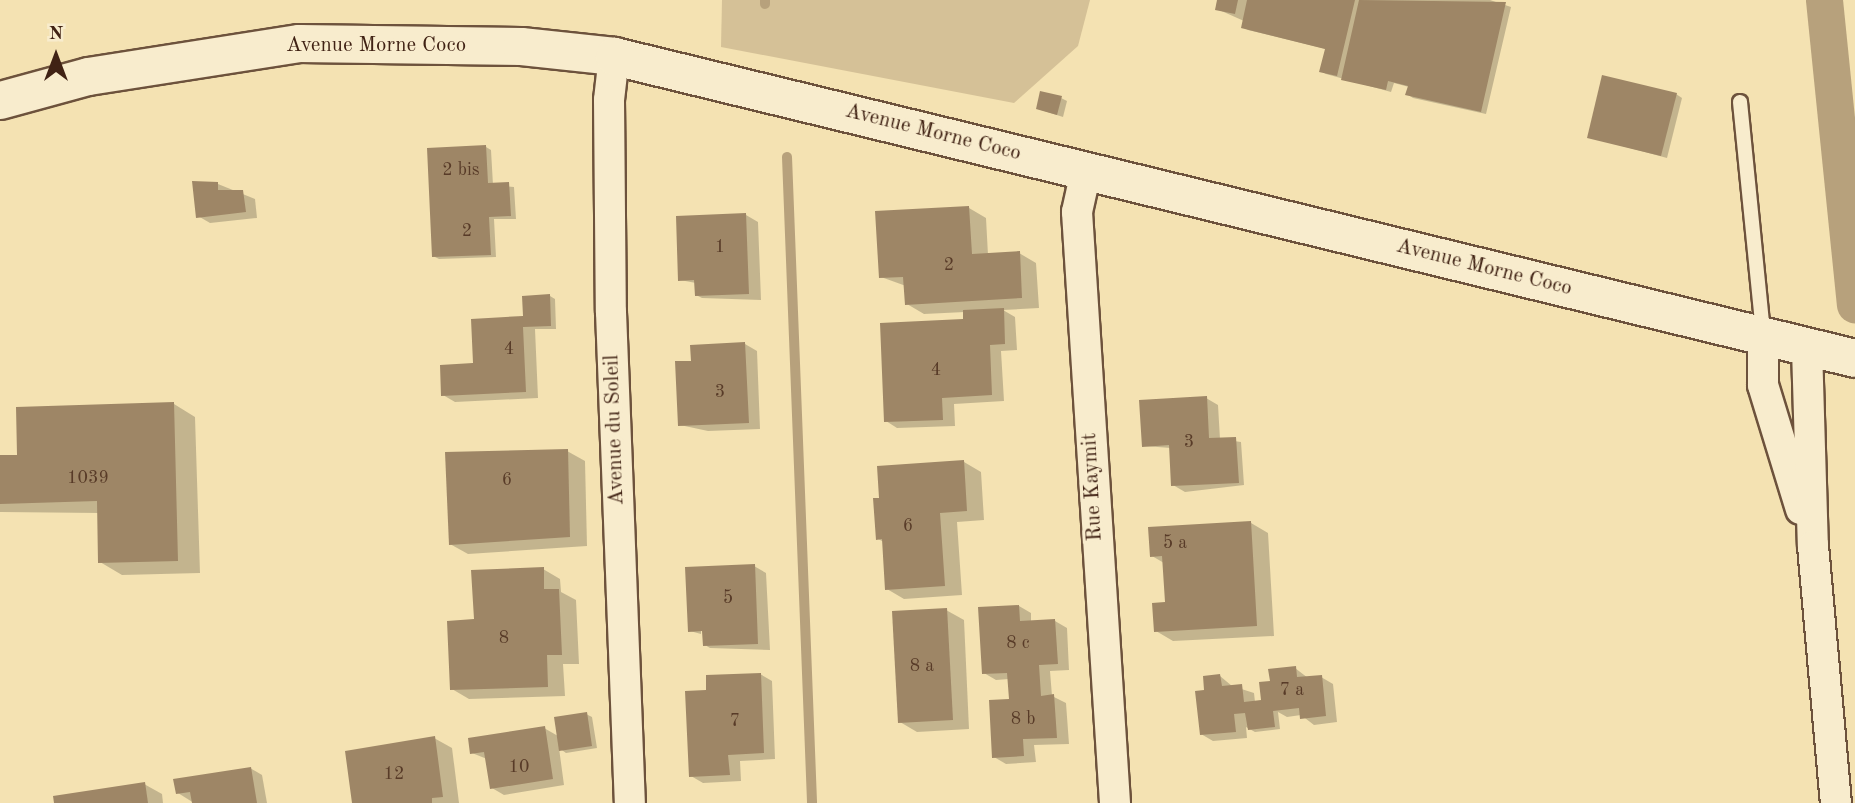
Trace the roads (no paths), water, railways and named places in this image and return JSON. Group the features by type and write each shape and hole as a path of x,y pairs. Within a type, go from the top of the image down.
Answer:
{"street":[{"name":"Avenue Morne Coco","path":"0,100 112,72 299,43 521,46 614,56 1855,358"},
{"name":"Avenue du Soleil","path":"614,56 609,100 611,312 630,803"},
{"name":"Rue Kaymit","path":"1086,172 1077,212 1115,803"},
{"path":"1763,337 1763,385 1813,546"},
{"path":"1807,348 1813,546 1836,803"}],"lane":[{"path":"1740,102 1763,337"}],"waterway":[{"path":"1824,0 1855,304"},
{"path":"787,157 812,803"}]}
